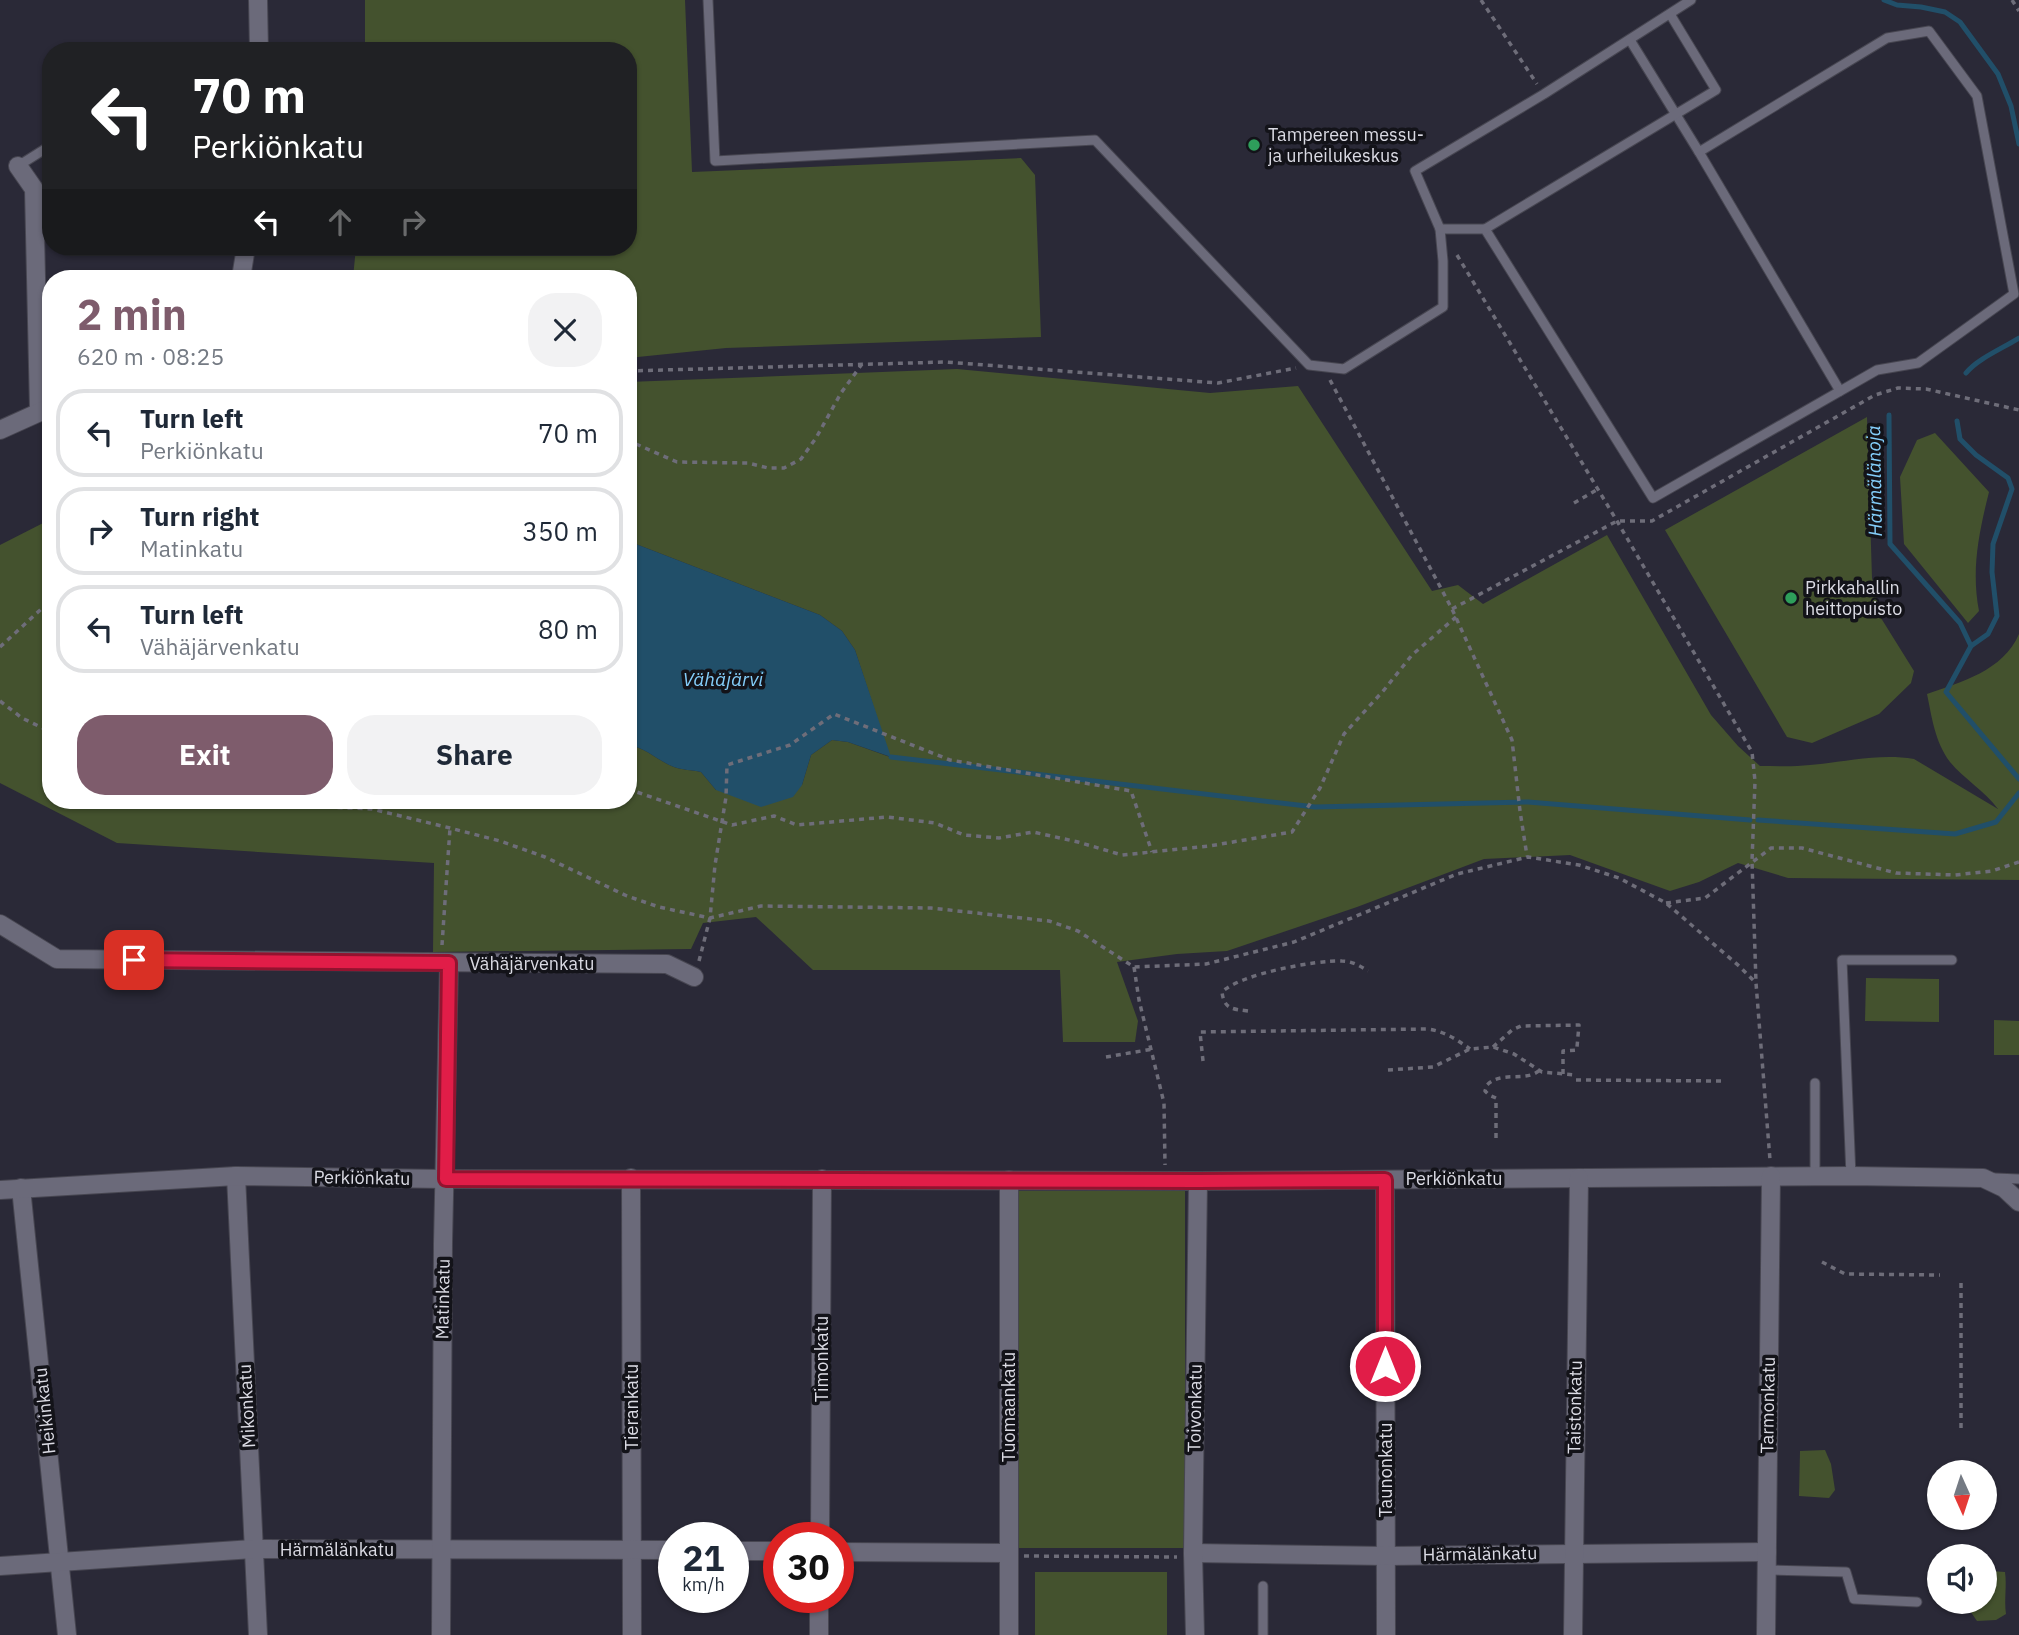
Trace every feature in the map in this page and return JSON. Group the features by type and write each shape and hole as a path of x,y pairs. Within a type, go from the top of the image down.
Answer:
{"street":[{"path":"258,0 259,42"},
{"path":"18,166 34,189 42,349"},
{"path":"0,430 42,410"},
{"name":"Vähäjärvenkatu","path":"0,924 57,959 667,964 694,977"},
{"name":"Matinkatu","path":"441,1635 446,1179 445,963"},
{"name":"Perkiönkatu","path":"0,1190 236,1176 1166,1181 1771,1176 1983,1178"},
{"name":"Mikonkatu","path":"236,1176 258,1635"},
{"name":"Tarmonkatu","path":"1766,1635 1771,1176"},
{"name":"Tierankatu","path":"631,1178 632,1635"},
{"name":"Taistonkatu","path":"1573,1635 1579,1178"},
{"path":"1983,1178 2004,1188 2019,1202"},
{"name":"Timonkatu","path":"820,1522 821,1179"},
{"name":"Tuomaankatu","path":"1009,1180 1009,1635"},
{"name":"Taunonkatu","path":"1385,1180 1386,1635"},
{"name":"Toivonkatu","path":"1195,1635 1193,1553 1198,1181"},
{"name":"Heikinkatu","path":"21,1188 67,1635"},
{"name":"Härmälänkatu","path":"0,1566 253,1549 658,1550"},
{"path":"854,1552 1008,1553"},
{"name":"Härmälänkatu","path":"1193,1553 1386,1556 1767,1552"},
{"path":"819,1613 819,1635"}],"lane":[{"path":"708,0 715,161 1095,139 1309,365 1344,369 1443,307 1440,229 1415,171 1544,94 1691,0"},
{"path":"1440,229 1485,229 1716,90 1670,14"},
{"path":"1485,229 1653,498 1877,370 1918,363 2014,294 1976,96 1929,31 1887,38 1699,152"},
{"path":"1630,40 1840,391"},
{"path":"18,166 42,151"},
{"path":"1851,1176 1842,960 1952,960"},
{"path":"1815,1083 1815,1176"},
{"path":"1983,1178 2019,1179"},
{"path":"1767,1570 1846,1572 1854,1599 1917,1602"},
{"path":"1262,1635 1263,1586"}],"path":[{"path":"1481,0 1544,94"},
{"path":"2012,0 2019,11"},
{"path":"1440,229 1617,520 1752,752 1755,780 1752,861 1756,983 1771,1176"},
{"path":"637,370 946,362 1218,383 1309,365 1332,382 1452,609 1512,740 1528,857"},
{"path":"637,444 677,462 748,463 768,468 784,468 801,460 841,393 862,364"},
{"path":"1452,609 1617,520 1652,521 1875,395 1898,388 1926,389 2019,410"},
{"path":"1574,503 1598,489"},
{"path":"0,647 42,608"},
{"path":"637,792 732,825 774,816 797,825 887,817 935,823 964,835 999,838 1033,832 1122,855 1292,832 1320,788 1343,734 1412,655 1456,617"},
{"path":"0,701 22,718 42,728"},
{"path":"694,977 710,918 715,864 726,797 727,765 790,745 834,714 950,760 1130,791 1152,852"},
{"path":"372,809 500,841 545,857 627,896 710,918 761,906 931,908 1049,921 1078,931 1134,967 1206,964 1294,942 1457,874 1528,857 1578,865 1619,878 1666,904 1739,965 1756,983"},
{"path":"445,963 450,828"},
{"path":"1666,904 1705,898 1771,848 1802,848 1896,873 1955,875 1992,871 2019,862"},
{"path":"1248,1012 1229,1009 1223,1002 1222,992 1245,977 1343,961 1357,964 1368,971"},
{"path":"1134,967 1139,1000 1164,1103 1166,1181"},
{"path":"1493,1047 1512,1030 1521,1026 1579,1025 1577,1049 1563,1051 1563,1074"},
{"path":"1203,1061 1200,1032 1427,1029 1439,1030 1470,1049"},
{"path":"1388,1070 1433,1067 1470,1049 1493,1047 1514,1054 1540,1070 1576,1078 1722,1081"},
{"path":"1107,1057 1153,1049"},
{"path":"1496,1138 1496,1098 1485,1091 1487,1085 1499,1077 1534,1075 1540,1070"},
{"path":"1822,1262 1845,1274 1940,1275"},
{"path":"1961,1278 1961,1428"},
{"path":"1008,1553 1025,1556 1181,1557 1193,1553"}],"green space":[{"path":"365,0 685,0 692,172 1021,158 1035,175 1041,337 726,348 637,357 637,270 354,270 355,256 637,256 637,42 365,42"},
{"path":"957,369 1210,393 1298,386 1432,591 1458,585 1483,604 1607,535 1711,715 1760,766 1804,766 1875,757 1914,759 1998,809 1945,754 1935,730 1927,694 1992,666 2012,647 2019,634 2019,880 1788,878 1738,863 1699,882 1670,891 1570,855 1484,859 1357,907 1227,951 1117,962 1138,1021 1135,1042 1063,1042 1060,970 813,970 756,917 703,923 691,949 433,952 434,863 117,843 51,809 637,809 637,747 674,767 701,772 716,790 802,785 811,755 832,740 848,742 890,757 855,650 842,631 820,615 637,544 637,382"},
{"name":"Pirkkahallin heittopuisto","path":"1867,417 1872,578 1881,618 1914,671 1911,683 1879,714 1812,743 1787,737 1665,530"},
{"path":"1935,433 1989,492 1977,551 1979,611 1968,623 1904,544 1900,477 1917,440"},
{"path":"42,524 42,805 0,783 0,545"},
{"path":"1866,978 1939,979 1939,1022 1865,1021"},
{"path":"1994,1020 2019,1021 2019,1055 1994,1055"},
{"path":"1016,1191 1185,1191 1185,1548 1016,1548"},
{"path":"1825,1450 1831,1464 1835,1490 1829,1498 1799,1496 1800,1451"},
{"path":"1997,1571 2005,1572 2006,1614 1996,1620 1977,1621 1972,1614 1997,1614"},
{"path":"1035,1572 1167,1572 1167,1635 1035,1635"}],"water":[{"name":"Vähäjärvi","path":"637,544 820,615 842,631 855,650 891,757 848,742 832,740 811,755 802,785 793,797 761,807 716,790 701,772 674,767 637,747"}],"waterway":[{"path":"1884,0 1897,5 1945,12 1960,22 1998,74 2011,106 2019,144"},
{"path":"1966,373 1983,358 2019,338"},
{"name":"Härmälänoja","path":"1889,415 1890,544 1960,623 1971,646 1946,692 2019,779"},
{"path":"1957,421 1960,439 1976,455 2008,478 2012,489 1993,544 1992,572 1997,616 1988,634 1971,646"},
{"path":"891,757 1315,807 1528,802 1750,820"},
{"path":"1758,820 1955,834 1996,822 2019,793"}],"place":[{"name":"Tampereen messu- ja urheilukeskus","path":"1254,145"},
{"name":"Pirkkahallin heittopuisto","path":"1791,598"}],"route":[{"path":"134,960 449,963 446,1179 1385,1180 1385,1366"}]}
